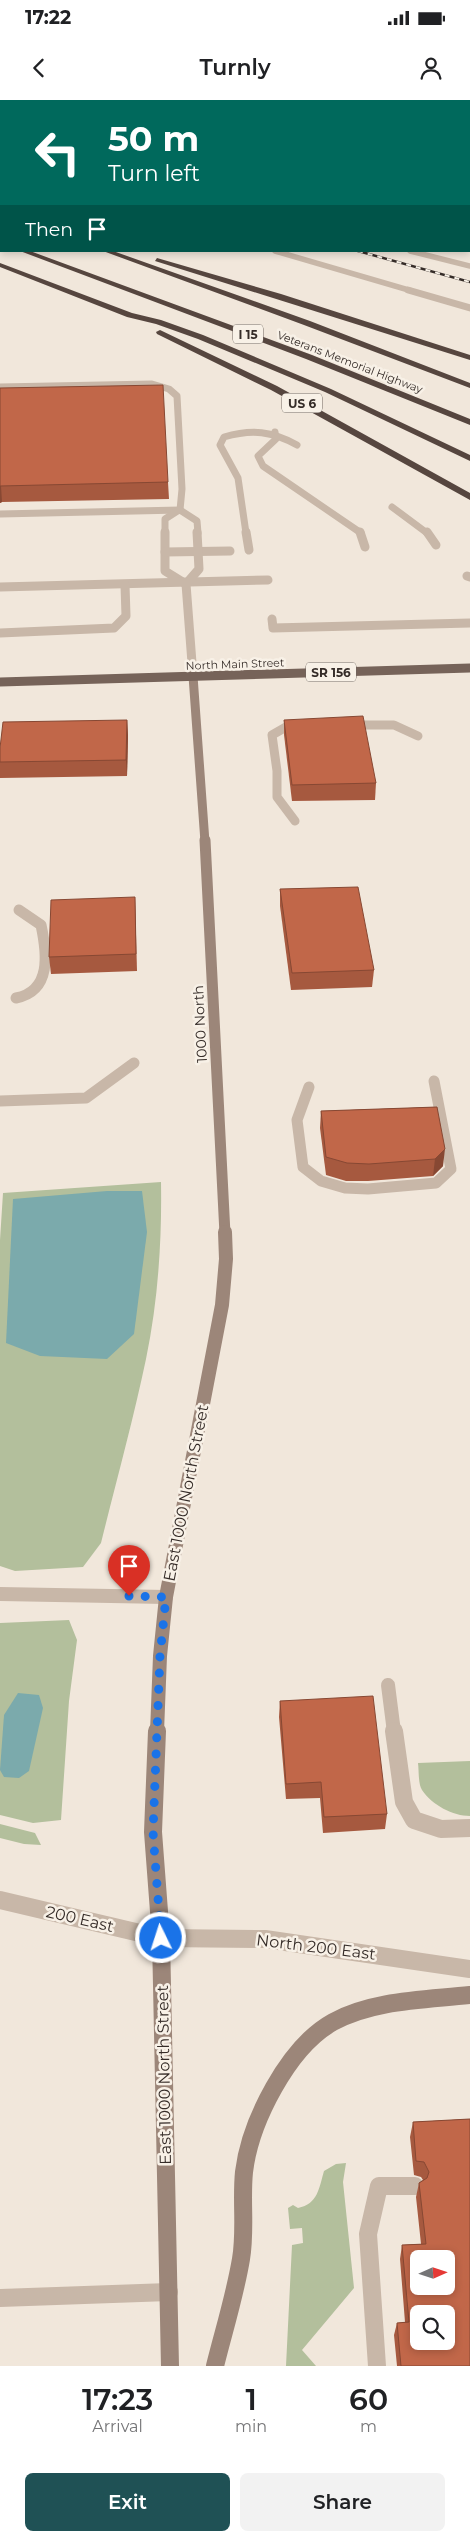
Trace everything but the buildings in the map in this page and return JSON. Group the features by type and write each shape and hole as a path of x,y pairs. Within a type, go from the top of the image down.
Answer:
{"highway":[{"name":"Veterans Memorial Highway","path":"27,252 308,357 470,422"},
{"name":"Veterans Memorial Highway","path":"109,252 307,323 470,386"},
{"path":"125,252 278,296 470,358"},
{"name":"US 6","path":"0,265 130,315 144,324 274,388 470,498"},
{"path":"278,296 460,345"},
{"path":"130,315 147,318 188,333 314,383 470,458"}],"main road":[{"name":"North Main Street","path":"0,682 470,668"},
{"name":"1000 North","path":"193,676 208,892 226,1216 226,1259 222,1305 210,1369"},
{"name":"East 1000 North Street","path":"170,2366 161,1938 153,1832 160,1656 166,1597 210,1369"},
{"path":"215,2366 241,2258 244,2170 255,2130 275,2084 305,2042 331,2022 370,2007 470,1995"}],"street":[{"path":"278,252 470,308"},
{"path":"414,252 470,266"},
{"path":"0,387 152,384 169,389 177,396 182,489 180,510"},
{"path":"249,550 238,478 235,468 224,457 220,445 224,437 240,431 274,432 297,445"},
{"path":"274,432 276,439 258,456 262,466 361,533 365,547"},
{"path":"392,507 425,530 436,545"},
{"path":"180,510 165,520 165,571 186,584"},
{"path":"0,514 180,510 196,521 199,569 186,584 193,676"},
{"path":"165,552 230,550"},
{"path":"0,587 186,584 268,580"},
{"path":"0,628 5,633 114,628 126,616 125,585"},
{"path":"272,620 273,628 470,623"},
{"path":"334,726 394,725 418,736"},
{"path":"295,821 277,797 277,771 272,735 286,727 315,726"},
{"path":"16,998 32,994 41,984 44,962 44,939 41,925 19,910"},
{"path":"0,1102 86,1098 134,1062"},
{"path":"309,1087 297,1120 303,1167 320,1181 345,1188 368,1189 436,1183 451,1169 434,1081"},
{"path":"0,1594 166,1597"},
{"path":"388,1685 404,1802 414,1820 441,1829 470,1828"},
{"name":"200 East","path":"0,1900 161,1938"},
{"name":"North 200 East","path":"161,1938 265,1939 470,1969"},
{"path":"377,2366 368,2234 379,2186 415,2186"},
{"path":"0,2298 169,2292"}],"green space":[{"path":"161,1182 161,1226 154,1315 136,1405 101,1543 83,1567 15,1571 0,1566 0,1240 3,1193"},
{"path":"69,1620 77,1640 69,1701 61,1820 33,1823 0,1815 0,1623"},
{"path":"470,1761 470,1816 443,1809 422,1790 419,1781 418,1763"},
{"path":"0,1824 35,1833 41,1845 24,1844 0,1838"},
{"path":"346,2163 343,2182 354,2288 302,2350 316,2366 286,2366 292,2245 303,2243 302,2228 290,2229 288,2208 293,2205 298,2208 310,2203 317,2194 324,2171 336,2164"}],"water":[{"path":"107,1191 142,1191 147,1232 134,1334 107,1359 40,1356 6,1343 13,1199"},
{"path":"18,1693 39,1695 43,1708 29,1771 19,1778 4,1777 0,1770 4,1715"}],"railway":[{"path":"362,252 470,282"}],"route":[{"path":"129,1596 166,1597 160,1656 153,1832 161,1938"}]}
